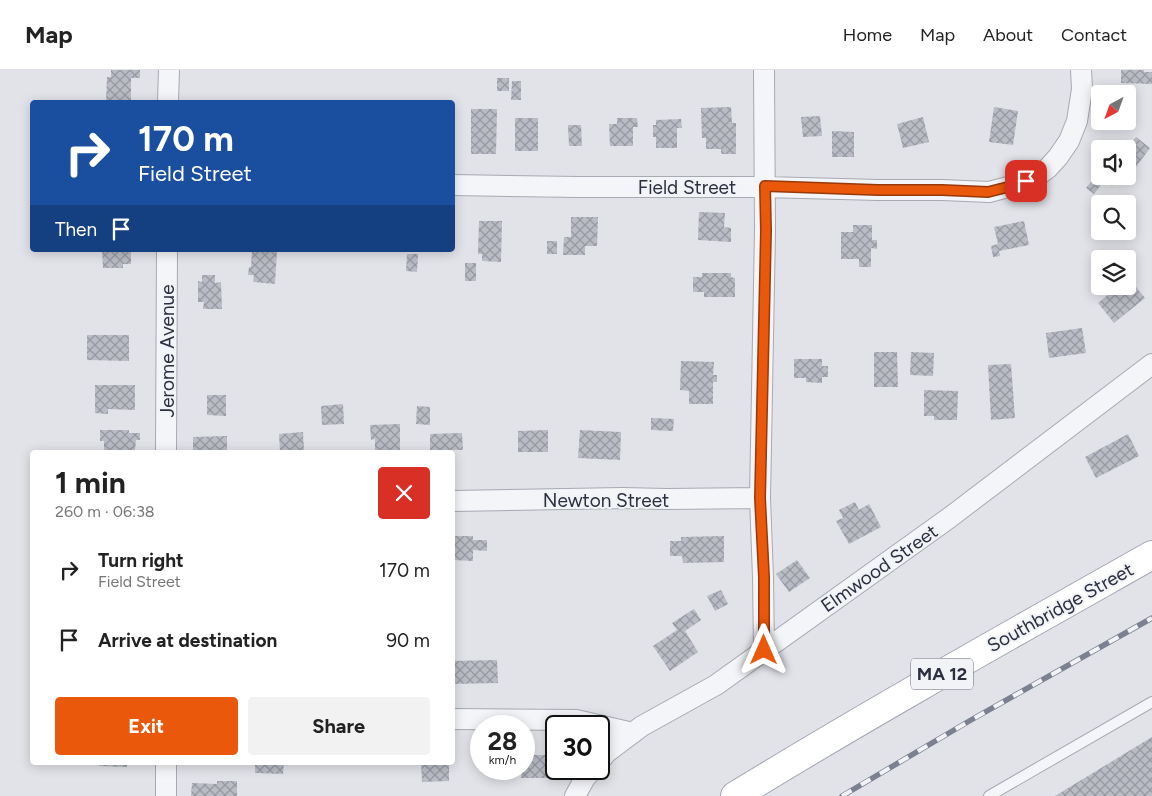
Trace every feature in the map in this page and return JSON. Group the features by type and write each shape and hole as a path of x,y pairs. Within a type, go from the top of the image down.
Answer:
{"main road":[{"name":"Southbridge Street","path":"735,796 988,647 1152,555"}],"street":[{"path":"168,100 169,70"},
{"path":"764,70 766,231 760,498 764,577 764,650"},
{"name":"Field Street","path":"455,185 579,187 765,186 988,192 1016,185 1036,177 1048,168 1070,141 1077,121 1082,89 1081,70"},
{"name":"Jerome Avenue","path":"166,450 167,252"},
{"name":"Elmwood Street","path":"610,750 642,726 716,685 949,518 1152,364"},
{"name":"Newton Street","path":"455,501 760,498"},
{"path":"455,719 576,720 633,733"},
{"path":"166,765 166,796"},
{"path":"575,796 585,780"}],"lane":[{"path":"989,796 1152,702"}],"building":[{"path":"111,70 140,70 140,78 131,78 131,100 106,100 107,77 111,77"},
{"path":"1121,70 1152,72 1152,84 1121,83"},
{"path":"497,78 509,78 509,91 497,91"},
{"path":"512,81 521,81 521,100 511,100"},
{"path":"731,107 732,123 736,123 736,154 721,154 721,149 706,149 706,138 702,138 701,108"},
{"path":"994,107 1018,111 1013,145 989,142"},
{"path":"471,109 497,109 496,154 471,154"},
{"path":"820,116 822,136 803,137 801,117"},
{"path":"923,117 929,142 903,148 897,124"},
{"path":"515,118 538,118 538,151 515,151"},
{"path":"617,118 637,118 638,127 633,127 633,146 610,146 609,124 617,124"},
{"path":"681,119 682,128 677,128 677,148 656,148 656,137 653,137 653,125 656,125 656,120"},
{"path":"568,125 581,125 582,146 569,146"},
{"path":"832,131 854,132 854,157 832,157"},
{"path":"1136,137 1150,148 1136,167 1136,140 1134,140"},
{"path":"1091,182 1091,185 1101,185 1094,194 1086,188"},
{"path":"699,212 725,213 724,227 731,228 731,242 698,240"},
{"path":"571,217 598,217 597,246 585,246 585,255 563,255 564,237 571,237"},
{"path":"479,221 502,221 501,262 482,261 482,254 478,254"},
{"path":"1024,221 1029,245 999,251 1000,256 993,257 991,246 998,244 994,227"},
{"path":"853,225 872,225 872,240 877,240 877,249 871,248 871,267 859,267 859,259 841,259 841,232 853,232"},
{"path":"547,241 557,241 557,254 547,254"},
{"path":"102,252 131,252 131,264 123,264 123,268 103,268"},
{"path":"252,252 277,252 275,284 253,282 254,275 248,275 249,267 251,267"},
{"path":"407,254 418,254 417,272 406,271"},
{"path":"465,263 476,263 476,281 465,281"},
{"path":"702,273 731,273 731,277 735,278 735,297 704,297 704,292 693,292 693,277 702,277"},
{"path":"202,275 215,275 215,283 221,282 222,309 203,309 204,302 198,302 198,281 202,282"},
{"path":"1136,287 1145,298 1114,323 1098,303 1108,295 1136,295"},
{"path":"1082,328 1086,353 1049,358 1046,333"},
{"path":"87,335 129,335 129,361 87,360"},
{"path":"874,352 897,352 898,387 874,387"},
{"path":"911,352 934,353 933,376 910,375"},
{"path":"794,359 822,359 822,366 828,366 828,377 822,377 822,383 806,382 806,378 794,378"},
{"path":"681,361 714,362 713,375 717,375 717,382 713,382 713,404 689,404 689,391 680,390"},
{"path":"1011,364 1015,418 991,420 988,365"},
{"path":"95,385 135,385 135,410 108,409 108,414 95,413"},
{"path":"924,390 958,391 957,420 934,420 934,416 924,416"},
{"path":"207,395 226,395 226,416 207,415"},
{"path":"343,404 344,424 322,425 321,406"},
{"path":"417,406 430,407 430,425 416,424"},
{"path":"651,418 674,419 673,431 651,430"},
{"path":"400,424 400,450 375,450 375,439 371,440 370,425"},
{"path":"100,430 129,430 129,433 140,433 140,440 136,440 135,450 104,450 104,441 100,441"},
{"path":"548,430 548,452 518,452 518,431"},
{"path":"580,430 621,432 620,460 578,458"},
{"path":"303,432 304,450 280,450 279,434"},
{"path":"462,433 463,450 430,450 430,434"},
{"path":"1128,434 1139,456 1096,478 1085,457"},
{"path":"227,436 227,450 193,450 193,437"},
{"path":"855,502 859,510 869,504 881,527 849,544 836,521 843,518 839,510"},
{"path":"455,536 473,536 473,540 487,540 487,551 473,550 473,561 455,560"},
{"path":"724,536 724,562 683,563 682,556 670,556 670,541 681,541 681,537"},
{"path":"797,560 810,578 789,592 776,574"},
{"path":"721,590 728,604 715,611 707,596"},
{"path":"694,609 701,620 685,631 698,652 670,671 653,646 677,630 672,623"},
{"path":"497,660 498,683 455,684 455,661"},
{"path":"1152,737 1152,796 1055,796"},
{"path":"535,755 545,755 545,778 535,778"},
{"path":"127,765 127,767 99,766"},
{"path":"255,765 284,765 283,774 255,773"},
{"path":"421,765 449,765 449,781 422,782"},
{"path":"217,781 237,781 237,796 191,796 192,783 217,784"}],"railway":[{"path":"842,796 971,720 1152,618"}],"route":[{"path":"764,650 764,577 760,498 766,231 765,186 988,192 1026,181"}]}
